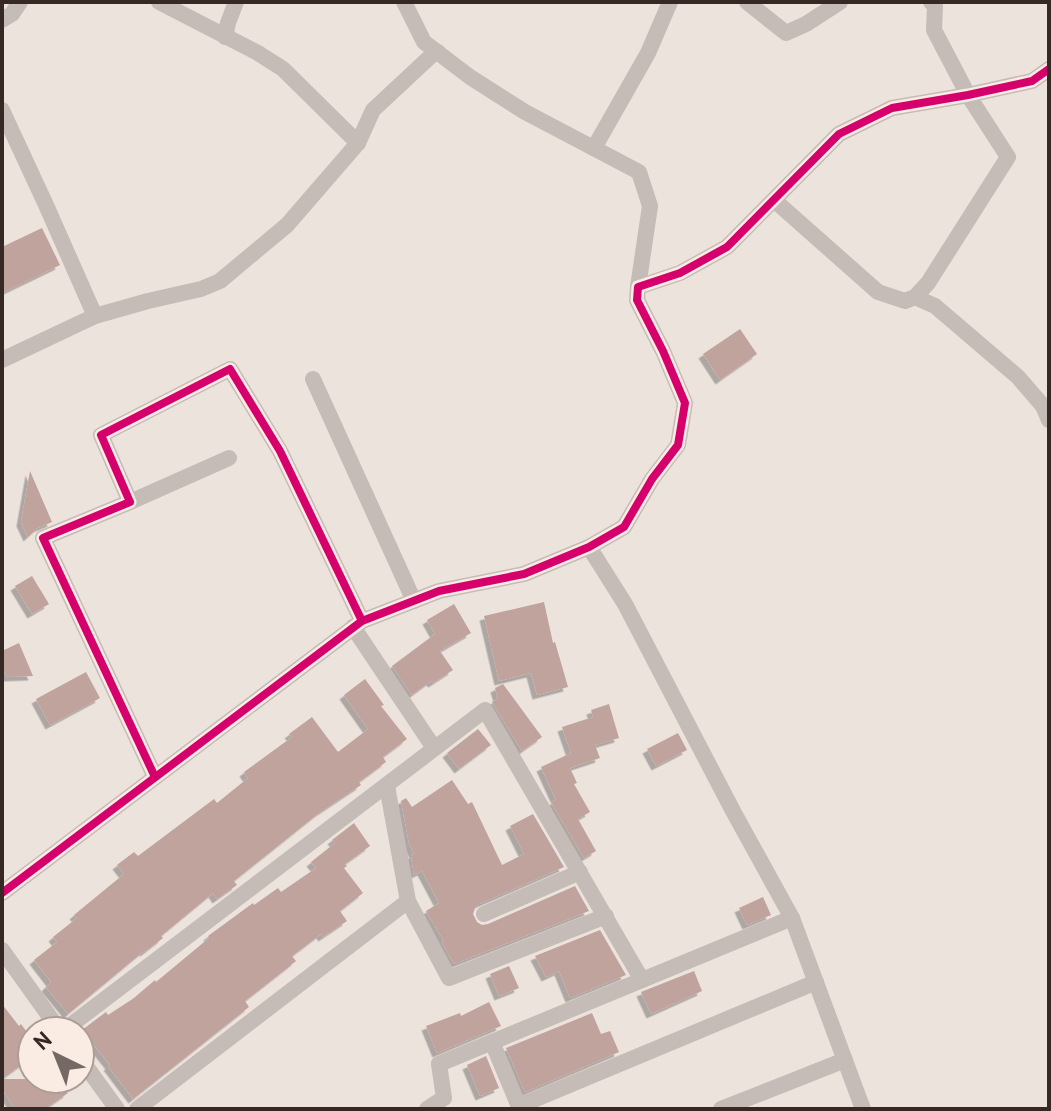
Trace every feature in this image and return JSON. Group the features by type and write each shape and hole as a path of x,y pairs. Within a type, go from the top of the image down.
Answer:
{"street":[{"path":"2,20 12,14 20,2"},
{"path":"159,2 283,69 358,143"},
{"path":"225,37 236,2"},
{"path":"2,893 358,624 439,591 524,574 589,547 624,527 652,479 678,445 685,403 637,300 650,206 639,172 525,112 470,77 424,42 404,2"},
{"path":"594,148 648,53 670,2"},
{"path":"747,2 786,33 840,2"},
{"path":"774,200 878,292 905,301 915,297 928,283 1008,157 968,95 934,30 937,3"},
{"path":"2,360 95,316 201,289 220,281 287,225 358,143 373,110 438,52"},
{"path":"638,287 680,273 727,247 839,134 892,108 1032,81 1049,69"},
{"path":"2,110 95,316"},
{"path":"915,297 935,306 1018,377 1043,406 1049,420"},
{"path":"130,502 101,435 230,369 280,451 358,624 434,748"},
{"path":"313,379 414,601"},
{"path":"155,777 43,538 229,458"},
{"path":"589,547 625,604 792,918 863,1109"},
{"path":"83,1015 485,710 642,980"},
{"path":"387,786 408,901 449,978 606,916"},
{"path":"484,914 580,872"},
{"path":"137,1109 408,901"},
{"path":"427,1109 446,1103 439,1064 792,918"},
{"path":"2,950 50,1015"},
{"path":"492,1042 519,1108 816,982"},
{"path":"721,1109 845,1060"},
{"path":"96,1080 117,1109"}],"building":[{"path":"42,228 60,265 2,293 2,247"},
{"path":"740,329 757,354 720,380 703,354"},
{"path":"30,471 52,522 28,537 21,522"},
{"path":"32,576 49,604 32,614 15,586"},
{"path":"544,602 553,643 568,687 537,695 531,673 499,681 484,616"},
{"path":"454,604 471,633 440,651 453,670 412,695 392,666 435,634 427,620"},
{"path":"19,643 33,676 7,677 2,667 2,651"},
{"path":"86,672 100,698 50,725 36,699"},
{"path":"365,679 407,739 383,757 386,762 359,782 361,785 319,813 234,881 237,885 217,899 213,893 161,936 163,938 68,1014 46,987 51,982 34,960 57,942 53,937 77,918 74,915 124,874 117,865 134,852 138,856 214,799 217,803 248,778 244,772 292,737 289,734 312,717 338,752 368,729 344,695"},
{"path":"503,684 542,737 522,751 492,702 498,698 495,688"},
{"path":"609,704 619,738 595,745 600,758 570,768 577,783 574,784 590,812 578,819 596,851 584,858 551,802 556,800 541,767 571,753 562,727 593,717 591,710"},
{"path":"478,729 491,745 459,769 447,753"},
{"path":"678,733 687,750 656,766 647,749"},
{"path":"452,780 468,804 472,802 502,865 524,854 510,826 533,814 564,867 479,904 473,914 477,922 488,924 575,886 589,911 454,964 426,911 439,903 422,871 414,875 411,855 414,854 401,801 406,798 412,807"},
{"path":"354,823 370,846 345,864 347,866 344,868 363,893 340,911 347,921 323,937 321,934 292,956 296,961 245,1001 249,1007 133,1099 96,1048 96,1020 106,1012 108,1015 156,982 208,936 253,903 278,888 281,892 316,868 311,862 335,843 332,840"},
{"path":"763,897 771,915 747,925 739,908"},
{"path":"600,930 626,975 570,998 559,971 546,977 535,956"},
{"path":"509,966 519,988 499,996 490,974"},
{"path":"694,971 702,991 651,1014 641,992"},
{"path":"489,1002 501,1026 437,1053 426,1026 460,1013 461,1016"},
{"path":"2,1004 16,1022 16,1069 2,1079"},
{"path":"592,1013 601,1034 610,1031 619,1052 525,1092 506,1048"},
{"path":"486,1056 499,1088 480,1096 467,1065"},
{"path":"2,1079 16,1079 16,1095 65,1095 45,1109 15,1109 2,1089"}],"cycle path":[{"path":"2,893 362,621 439,591 524,574 589,547 624,527 652,479 678,445 685,403 637,300 638,287 680,273 727,247 839,134 892,108 1032,81 1049,69"},
{"path":"155,777 43,538 130,502 101,435 230,369 280,451 362,621"}]}
